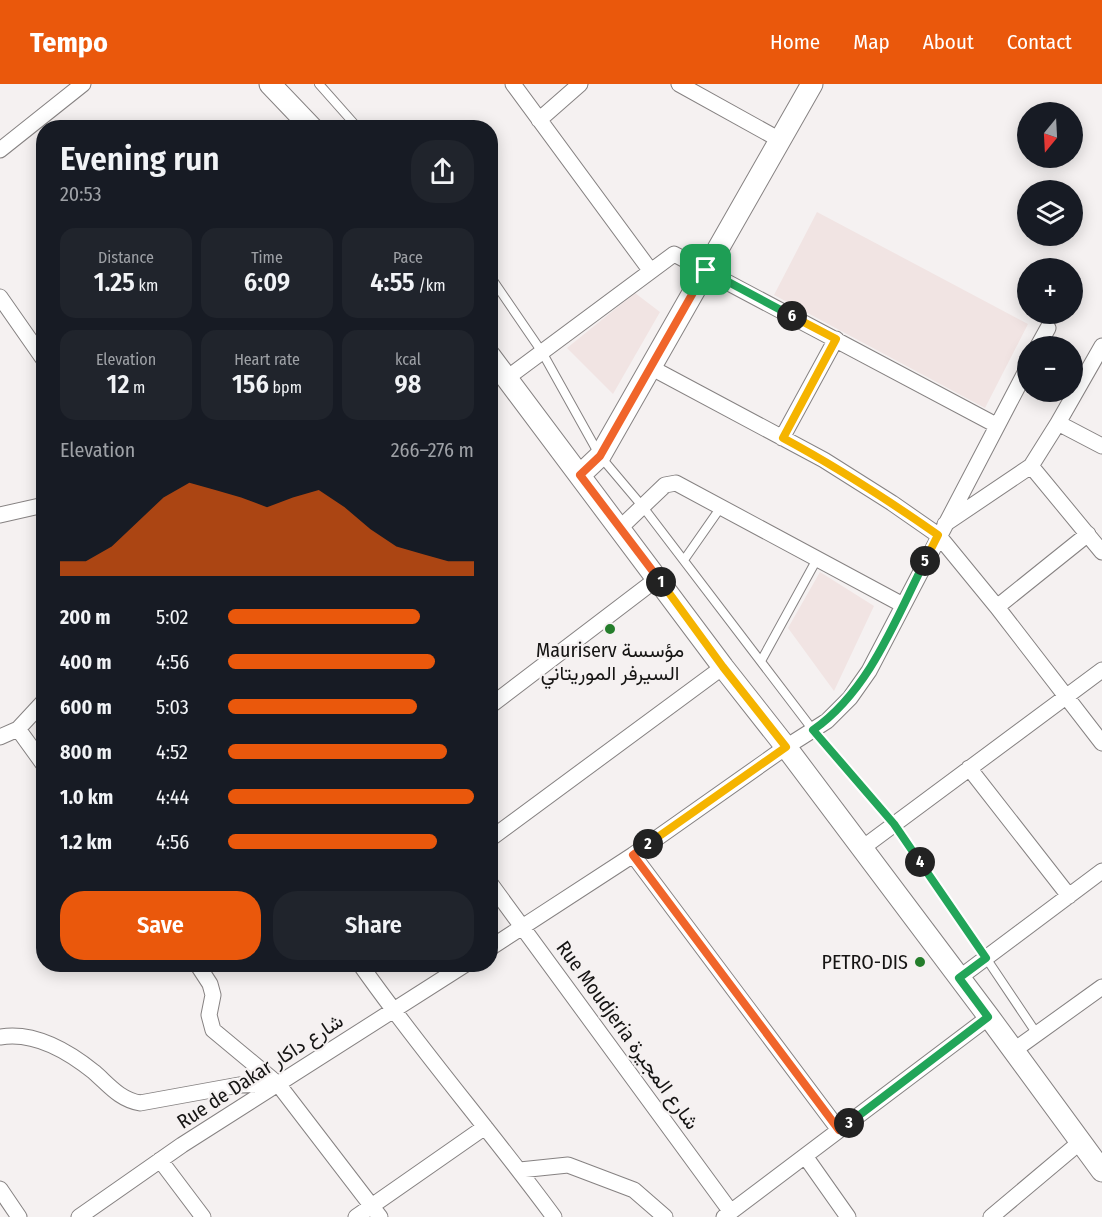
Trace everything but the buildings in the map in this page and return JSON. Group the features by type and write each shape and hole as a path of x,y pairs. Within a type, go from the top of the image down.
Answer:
{"main road":[{"path":"270,84 304,120"},
{"path":"580,475 600,456 812,84"},
{"path":"498,366 723,667 786,747 1102,1171"}],"street":[{"path":"37,120 82,84"},
{"path":"513,84 650,270"},
{"path":"539,120 580,84"},
{"path":"679,84 780,140"},
{"path":"0,150 36,121"},
{"path":"507,378 674,254 996,424"},
{"path":"0,297 36,349"},
{"path":"1044,336 1048,328"},
{"path":"783,438 836,339"},
{"path":"940,530 1031,466 1102,346"},
{"path":"650,368 824,460 940,530 1102,743"},
{"path":"498,943 633,855 839,710 860,685 1017,387"},
{"path":"1058,423 1102,446"},
{"path":"1031,466 1102,552"},
{"path":"620,528 665,485 672,482 680,484 903,605"},
{"path":"0,515 36,507"},
{"path":"997,607 1088,534"},
{"path":"498,700 658,578"},
{"path":"498,833 723,667"},
{"path":"861,849 1102,670"},
{"path":"0,737 18,729 36,710"},
{"path":"18,729 36,754"},
{"path":"969,768 1069,896"},
{"path":"633,855 839,1130"},
{"path":"959,978 1102,871"},
{"name":"Rue Moudjeria شارع المجيرة","path":"498,893 727,1214"},
{"path":"202,972 210,984 213,995 209,1015 213,1030 278,1084 376,1211"},
{"path":"366,972 393,1011 520,1170 554,1217"},
{"name":"Rue de Dakar شارع داكار","path":"79,1217 160,1160 454,972"},
{"path":"1013,1051 1102,987"},
{"path":"727,1214 988,1017"},
{"path":"0,1037 24,1036 52,1045 77,1060 117,1094 131,1102 140,1103 239,1085 278,1084"},
{"path":"356,1217 376,1211 485,1127"},
{"path":"991,1217 1079,1143"},
{"path":"805,1156 848,1217"},
{"path":"160,1160 203,1217"},
{"path":"520,1170 568,1165 634,1190 665,1217"},
{"path":"0,1189 19,1217"}],"lane":[{"path":"319,84 351,120"},
{"path":"498,288 542,352 600,456 643,507 813,730 894,824 1037,1034"},
{"path":"684,560 722,507"},
{"path":"760,661 818,559"}],"shaded area":[{"path":"817,212 1017,318 1017,324 1028,324 1022,336 1017,336 1017,345 985,408 774,295"},
{"path":"635,293 660,312 613,394 567,348"},
{"path":"820,572 874,606 834,691 788,628"}],"place":[{"name":"Mauriserv مؤسسة السيرفر الموريتاني","path":"610,629"},
{"name":"PETRO-DIS","path":"920,962"}],"route":[{"path":"706,270 836,339 783,438 824,460 938,535 860,685 839,710 813,730 894,824 986,958 959,978 988,1017 839,1130 633,855 786,747 723,667 580,475 600,456 706,270"}]}
